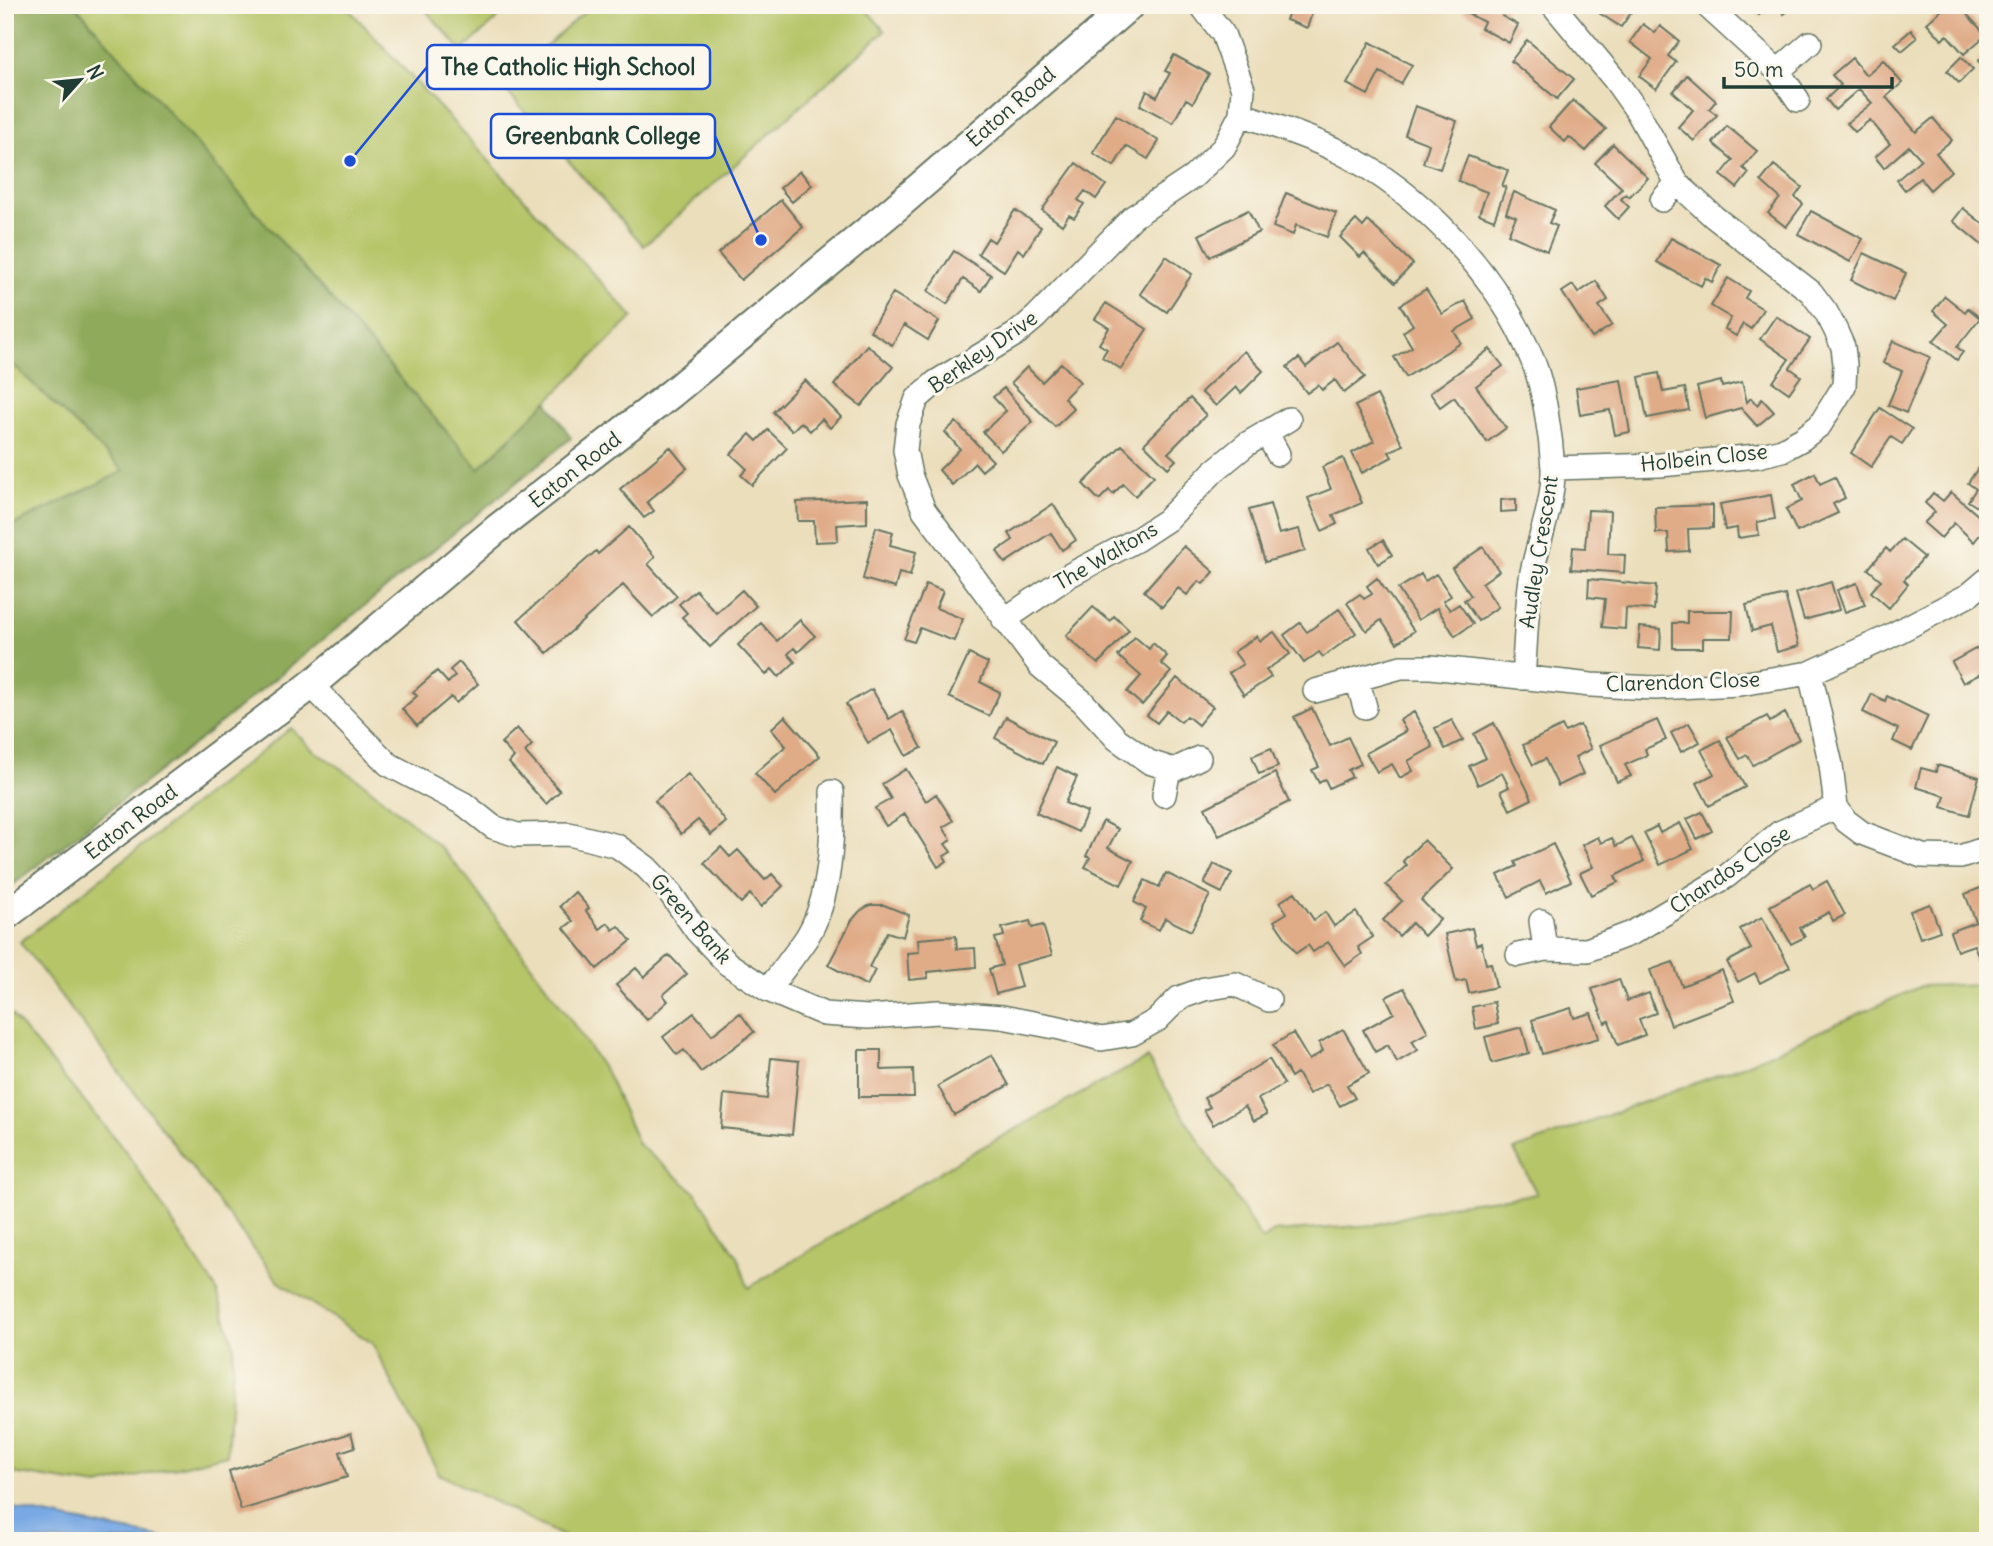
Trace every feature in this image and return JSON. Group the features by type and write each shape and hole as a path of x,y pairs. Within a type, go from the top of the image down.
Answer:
{"street":[{"name":"Eaton Road","path":"5,916 311,685 498,528 672,393 894,209 1130,5"},
{"name":"Berkley Drive","path":"1169,769 1149,762 1117,740 1082,701 1040,666 924,510 905,450 908,424 917,399 936,382 1016,334 1036,317 1133,217 1193,177 1224,147 1241,114 1243,89 1223,34 1201,5"},
{"name":"Holbein Close","path":"1553,5 1637,111 1670,192 1714,217 1811,292 1826,312 1843,347 1845,364 1843,386 1821,425 1782,450 1758,456 1660,465 1553,468"},
{"path":"1706,5 1778,71 1798,100"},
{"path":"1778,71 1810,43"},
{"name":"Audley Crescent","path":"1241,114 1340,152 1384,178 1454,238 1517,325 1534,362 1544,402 1553,468 1552,492 1532,574 1523,678"},
{"name":"The Waltons","path":"1004,620 1070,575 1138,539 1167,520 1214,471 1247,444 1289,419"},
{"path":"1266,432 1278,454"},
{"name":"Clarendon Close","path":"1523,678 1655,688 1740,684 1810,673 1969,595 1988,579"},
{"path":"1315,691 1401,667 1431,667 1523,678"},
{"path":"1810,673 1831,765 1836,807 1846,821 1862,832 1922,856 1960,857 1988,849"},
{"path":"1357,679 1365,707"},
{"name":"Green Bank","path":"311,685 388,764 464,804 493,827 517,835 569,834 617,846 646,867 668,890 696,930 728,964 768,990 824,1014 868,1017 938,1012 1002,1017 1101,1039 1132,1034 1157,1020 1179,998 1204,989 1235,985 1269,1000"},
{"path":"1164,795 1169,769 1174,770 1199,758"},
{"path":"768,990 807,936 817,917 833,838 832,792"},
{"name":"Chandos Close","path":"1518,955 1545,949 1587,950 1632,933 1727,876 1779,833 1836,807"},
{"path":"1541,920 1545,949"}],"green space":[{"path":"5,5 76,6 479,469 547,401 571,438 198,741 5,891 5,529 124,471 5,357 5,45 15,40 5,29"},
{"path":"75,5 345,5 633,317 479,469"},
{"path":"421,5 512,5 462,51"},
{"path":"592,5 862,5 885,31 644,246 502,86"},
{"path":"5,357 125,471 5,529"},
{"path":"291,728 313,750 363,783 411,822 443,850 466,877 564,1010 607,1074 638,1144 695,1192 738,1257 748,1288 964,1157 1147,1058 1262,1240 1274,1232 1374,1225 1450,1205 1537,1194 1514,1150 1742,1066 1921,986 1988,984 1988,1541 572,1541 439,1474 372,1343 279,1282 20,942"},
{"path":"5,1007 127,1153 216,1289 234,1346 227,1455 98,1486 5,1472"}],"water":[{"path":"5,1507 177,1541 5,1541"}],"building":[{"path":"1291,5 1315,5 1307,28 1286,20"},
{"path":"1466,5 1501,5 1506,8 1502,16 1518,25 1509,43 1481,28 1484,22 1463,11"},
{"path":"1600,5 1622,5 1632,11 1621,27 1596,11"},
{"path":"1750,5 1770,5 1759,15"},
{"path":"1776,5 1794,5 1784,14"},
{"path":"1947,5 1968,5 1963,10 1986,35 1964,54 1947,35 1942,40 1927,23"},
{"path":"1643,24 1655,33 1660,26 1679,41 1668,56 1676,62 1656,89 1639,76 1652,59 1630,42"},
{"path":"1911,30 1917,38 1902,51 1895,44"},
{"path":"1527,40 1574,79 1557,99 1511,61"},
{"path":"1370,42 1412,65 1401,84 1380,72 1368,95 1347,84"},
{"path":"1988,52 1988,71 1978,61"},
{"path":"1174,55 1209,74 1193,103 1186,99 1173,123 1140,105 1147,91 1157,97 1170,73 1165,71"},
{"path":"1961,57 1973,69 1959,83 1947,71"},
{"path":"1852,58 1866,75 1883,60 1902,83 1886,97 1916,132 1933,118 1952,140 1936,153 1951,171 1930,190 1920,178 1905,190 1897,180 1921,159 1909,146 1884,168 1875,157 1890,144 1870,120 1855,132 1847,123 1872,103 1859,89 1835,110 1826,99 1841,85 1832,75"},
{"path":"1687,75 1716,101 1709,109 1717,115 1694,141 1678,127 1693,110 1673,92"},
{"path":"1573,100 1606,129 1586,151 1569,137 1565,142 1549,127"},
{"path":"1415,106 1457,121 1440,169 1423,163 1429,144 1405,135"},
{"path":"1116,115 1159,141 1148,159 1126,146 1114,166 1093,153"},
{"path":"1727,126 1757,151 1743,168 1749,173 1737,188 1721,175 1733,160 1713,143"},
{"path":"1613,144 1648,178 1629,197 1626,194 1621,199 1629,207 1618,219 1605,206 1622,188 1595,163"},
{"path":"1468,156 1508,170 1502,186 1506,187 1494,220 1479,214 1487,192 1458,181"},
{"path":"1076,163 1106,185 1096,199 1085,191 1078,200 1084,204 1074,218 1069,215 1062,225 1042,210"},
{"path":"1774,165 1802,187 1795,197 1803,204 1786,227 1768,213 1780,198 1761,181"},
{"path":"800,171 812,185 792,202 780,188"},
{"path":"1514,192 1555,210 1549,223 1557,226 1547,251 1508,234 1516,217 1506,213"},
{"path":"1286,193 1336,213 1327,237 1296,225 1293,235 1273,227"},
{"path":"781,200 803,227 741,280 718,253"},
{"path":"1963,208 1988,228 1988,250 1953,221"},
{"path":"1015,210 1041,227 1024,254 1018,249 1004,271 978,254 988,238 994,242"},
{"path":"1248,210 1259,232 1210,257 1199,235"},
{"path":"1811,211 1863,239 1850,262 1798,234"},
{"path":"1356,220 1363,227 1368,221 1413,264 1395,283 1364,253 1360,257 1340,237"},
{"path":"1671,238 1721,265 1712,282 1705,278 1701,286 1657,262"},
{"path":"954,251 991,275 981,291 963,279 947,304 928,291"},
{"path":"1864,253 1906,273 1893,301 1851,280"},
{"path":"1166,256 1192,274 1167,312 1140,294"},
{"path":"1728,278 1749,291 1745,298 1763,309 1751,329 1743,324 1736,336 1725,329 1731,318 1711,306"},
{"path":"1596,281 1608,300 1599,306 1612,325 1592,338 1562,292 1573,285 1578,293"},
{"path":"1426,289 1442,314 1465,301 1475,319 1454,331 1461,343 1406,377 1394,357 1412,347 1403,332 1413,325 1400,305"},
{"path":"893,293 939,321 928,340 904,325 892,345 870,331"},
{"path":"1945,296 1965,312 1968,308 1980,318 1957,347 1963,352 1957,360 1933,341 1948,324 1933,311"},
{"path":"1106,303 1147,329 1121,369 1102,357 1107,349 1099,344 1109,328 1095,319"},
{"path":"1776,316 1810,339 1790,368 1801,376 1789,393 1773,382 1789,359 1760,339"},
{"path":"1893,341 1930,357 1906,413 1888,405 1902,371 1883,363"},
{"path":"1337,342 1365,377 1344,393 1335,380 1322,390 1318,385 1307,393 1287,367 1299,358 1306,367"},
{"path":"867,345 893,367 861,406 834,385"},
{"path":"1490,349 1503,366 1476,386 1506,428 1487,442 1454,397 1440,407 1430,393"},
{"path":"1244,351 1263,371 1241,393 1236,387 1216,406 1201,392"},
{"path":"1061,363 1080,382 1064,398 1074,409 1055,427 1011,383 1027,367 1042,382"},
{"path":"1659,373 1663,392 1685,388 1689,410 1647,418 1639,377"},
{"path":"805,380 841,417 830,428 822,419 810,431 801,422 792,431 773,412"},
{"path":"1621,380 1630,432 1615,435 1610,410 1580,415 1576,388"},
{"path":"1721,381 1722,387 1742,382 1747,402 1751,398 1757,405 1762,399 1774,412 1757,426 1741,408 1705,418 1697,387"},
{"path":"1004,388 1033,422 1001,451 983,432 1006,411 993,397"},
{"path":"1377,395 1403,445 1389,452 1392,457 1362,473 1352,453 1374,441 1355,406"},
{"path":"1190,398 1206,415 1168,453 1176,460 1168,468 1144,444"},
{"path":"1880,408 1912,429 1902,444 1891,437 1871,467 1851,453"},
{"path":"956,422 993,461 982,471 975,463 952,485 939,470 960,449 945,432"},
{"path":"768,430 787,448 752,485 741,475 747,469 731,454 750,434 757,441"},
{"path":"1122,445 1154,476 1135,496 1123,484 1113,494 1109,490 1099,500 1083,484"},
{"path":"670,447 687,468 647,502 654,511 644,518 620,489"},
{"path":"1988,453 1988,514 1968,501 1976,489 1968,483"},
{"path":"1343,458 1362,503 1333,515 1337,524 1322,531 1308,498 1331,489 1322,467"},
{"path":"1815,473 1820,484 1835,477 1845,498 1833,504 1838,513 1797,532 1786,509 1802,501 1794,484"},
{"path":"1951,492 1988,524 1974,542 1954,523 1941,538 1924,523 1935,512 1925,503 1933,493 1943,501"},
{"path":"1771,495 1775,519 1757,522 1759,535 1738,538 1737,528 1725,530 1720,504"},
{"path":"867,499 867,523 837,525 838,541 815,542 814,521 798,521 797,502"},
{"path":"1516,499 1516,511 1501,512 1501,500"},
{"path":"1053,504 1076,540 1062,550 1051,533 1005,563 997,551 1013,540 1009,533"},
{"path":"1270,504 1279,534 1299,529 1305,551 1265,562 1249,510"},
{"path":"1713,505 1713,528 1688,529 1689,551 1669,552 1668,533 1656,533 1655,507"},
{"path":"1588,510 1610,511 1608,554 1625,555 1624,573 1571,569 1573,547 1585,548"},
{"path":"629,527 655,557 648,564 677,596 653,617 623,585 547,653 518,620 596,551 598,554"},
{"path":"876,527 893,532 890,545 916,552 910,576 899,573 895,588 863,579"},
{"path":"1902,539 1924,557 1904,580 1908,584 1889,608 1871,592 1881,580 1868,569 1886,548 1890,552"},
{"path":"1383,540 1392,555 1378,564 1369,548"},
{"path":"1184,546 1214,572 1203,584 1199,581 1187,595 1178,588 1162,607 1144,591"},
{"path":"1483,547 1499,571 1482,583 1498,607 1478,621 1464,600 1471,596 1452,568"},
{"path":"1421,574 1425,581 1436,574 1451,596 1443,601 1450,610 1459,604 1473,624 1455,636 1437,608 1418,620 1398,589"},
{"path":"1377,578 1414,631 1397,643 1381,620 1367,631 1347,603 1360,594 1364,599 1372,594 1367,586"},
{"path":"1589,579 1656,586 1654,610 1626,608 1625,629 1602,627 1605,599 1588,597"},
{"path":"1831,582 1839,610 1804,620 1796,593"},
{"path":"1857,583 1865,605 1845,612 1837,590"},
{"path":"926,584 943,591 936,608 963,619 954,641 920,628 914,642 904,639"},
{"path":"696,590 716,613 742,590 756,606 710,647 682,617 687,613 679,604"},
{"path":"1785,595 1799,646 1777,652 1771,626 1752,631 1746,605"},
{"path":"1093,607 1110,621 1114,616 1129,630 1098,664 1066,636"},
{"path":"1339,609 1356,633 1323,657 1319,652 1304,663 1284,635 1300,623 1307,632"},
{"path":"1687,611 1733,611 1732,638 1703,638 1703,648 1673,648 1673,623 1687,623"},
{"path":"800,620 815,636 798,652 794,648 788,654 795,662 779,677 772,669 766,675 738,645 761,623 777,641"},
{"path":"1640,627 1661,629 1660,650 1638,648"},
{"path":"1274,632 1290,654 1266,670 1271,677 1244,695 1229,673 1243,664 1234,652 1257,636 1260,641"},
{"path":"1135,637 1149,649 1153,643 1167,656 1161,663 1171,672 1142,705 1127,692 1141,676 1118,656"},
{"path":"1988,642 1988,687 1980,674 1963,683 1952,662"},
{"path":"969,654 988,663 980,682 1000,692 989,716 949,697"},
{"path":"459,662 478,684 456,703 451,697 417,726 402,709 417,696 413,692 437,671 448,683 455,676 450,670"},
{"path":"1177,678 1213,707 1198,725 1187,716 1181,722 1167,711 1157,723 1147,715"},
{"path":"872,689 889,719 902,711 922,748 906,756 892,730 868,743 846,704"},
{"path":"1872,694 1885,701 1887,696 1928,716 1912,750 1893,741 1898,729 1863,712"},
{"path":"1312,708 1330,746 1348,737 1361,764 1348,770 1352,777 1329,788 1325,779 1319,783 1312,770 1319,767 1294,717"},
{"path":"1414,712 1433,747 1408,761 1413,771 1400,778 1392,764 1377,772 1366,753 1406,731 1400,720"},
{"path":"1785,713 1799,739 1753,765 1747,755 1740,759 1727,737 1767,716 1770,722"},
{"path":"785,716 820,756 775,795 755,773 786,746 771,729"},
{"path":"1006,717 1054,742 1043,764 995,738"},
{"path":"1452,720 1463,740 1445,749 1435,728"},
{"path":"1657,720 1666,740 1645,749 1647,755 1625,765 1631,776 1617,782 1600,745"},
{"path":"1494,723 1532,799 1510,810 1501,791 1509,787 1502,773 1478,785 1469,766 1486,758 1474,734"},
{"path":"1689,723 1700,742 1681,752 1671,733"},
{"path":"1580,725 1591,749 1575,757 1583,774 1558,786 1545,759 1533,765 1523,745 1562,726 1565,732"},
{"path":"517,728 532,745 525,752 560,791 546,804 509,763 514,757 501,743"},
{"path":"1720,740 1745,787 1709,806 1697,783 1714,774 1701,750"},
{"path":"1271,748 1278,767 1259,774 1252,756"},
{"path":"1937,765 1979,777 1969,815 1942,807 1945,796 1916,787 1921,768 1936,772"},
{"path":"1057,767 1077,777 1065,803 1087,812 1078,832 1036,813"},
{"path":"906,769 926,801 936,794 953,821 943,827 951,840 945,844 951,852 944,856 947,861 938,867 905,814 886,826 875,808 891,799 882,784"},
{"path":"1275,773 1289,802 1219,836 1205,808"},
{"path":"688,774 726,822 711,835 698,820 681,834 655,801"},
{"path":"1702,812 1712,831 1697,839 1687,819"},
{"path":"1103,821 1118,829 1108,848 1133,861 1121,885 1085,867 1090,858 1086,856"},
{"path":"1680,823 1693,849 1660,865 1644,833 1657,826 1660,833"},
{"path":"1598,837 1601,843 1612,838 1616,846 1632,838 1644,861 1615,876 1618,882 1591,895 1580,873 1593,867 1582,845"},
{"path":"1424,840 1453,869 1421,900 1440,919 1424,936 1412,923 1399,936 1383,920 1402,901 1386,885 1407,865 1403,861"},
{"path":"1553,844 1571,881 1546,893 1540,881 1509,897 1498,875 1517,866 1515,862"},
{"path":"721,847 730,857 738,850 765,880 772,874 783,886 761,907 750,894 741,903 704,863"},
{"path":"1214,864 1232,873 1222,893 1204,884"},
{"path":"1166,873 1210,895 1191,931 1165,918 1159,930 1140,921 1146,909 1134,902 1145,880 1159,887"},
{"path":"1827,881 1845,915 1833,921 1829,912 1800,928 1805,937 1791,944 1770,906 1810,884 1813,889"},
{"path":"1988,885 1988,966 1983,968 1974,945 1957,951 1950,932 1976,922 1965,894"},
{"path":"575,892 589,908 586,911 600,929 608,923 613,930 619,926 631,941 597,969 564,928 573,921 560,906"},
{"path":"1295,892 1314,920 1325,912 1334,926 1356,912 1373,937 1358,947 1362,954 1345,966 1328,942 1313,952 1308,945 1296,953 1274,921 1287,913 1280,902"},
{"path":"1930,904 1940,931 1920,938 1910,911"},
{"path":"870,905 884,905 909,915 903,937 887,932 869,967 875,970 867,986 828,965 852,920"},
{"path":"1762,917 1790,967 1760,983 1755,973 1738,982 1727,962 1751,949 1740,929"},
{"path":"1030,921 1032,928 1043,925 1052,955 1015,965 1021,987 996,994 989,969 1002,965 995,938 1004,936 1002,928"},
{"path":"1472,928 1476,945 1481,943 1486,964 1491,963 1496,987 1469,993 1466,980 1456,982 1445,934"},
{"path":"956,936 957,949 975,948 976,967 928,972 928,978 909,980 907,953 919,952 918,939"},
{"path":"669,955 687,974 663,995 668,1001 647,1020 616,985 636,968 644,977"},
{"path":"1673,962 1682,986 1722,970 1734,1001 1671,1025 1650,970"},
{"path":"1619,979 1627,1001 1649,993 1656,1013 1639,1019 1645,1035 1618,1045 1609,1021 1605,1023 1592,989"},
{"path":"1404,988 1428,1032 1412,1041 1418,1050 1397,1062 1388,1045 1375,1052 1363,1030 1394,1013 1386,997"},
{"path":"1494,1002 1498,1024 1476,1029 1472,1007"},
{"path":"1571,1008 1574,1018 1591,1013 1599,1038 1542,1054 1532,1020"},
{"path":"694,1013 712,1035 740,1013 754,1032 701,1072 684,1050 677,1055 663,1037"},
{"path":"1522,1027 1529,1053 1492,1063 1485,1037"},
{"path":"1343,1029 1369,1073 1347,1085 1355,1098 1340,1106 1327,1084 1309,1094 1297,1073 1291,1077 1273,1045 1293,1033 1309,1060 1323,1051 1319,1043"},
{"path":"859,1050 881,1050 881,1070 913,1069 914,1097 859,1097"},
{"path":"992,1055 1009,1085 954,1115 938,1086"},
{"path":"771,1058 799,1061 792,1135 721,1128 724,1094 767,1099"},
{"path":"1269,1059 1284,1084 1258,1099 1267,1114 1254,1121 1245,1106 1213,1125 1204,1110 1210,1107 1204,1098"},
{"path":"351,1433 355,1447 340,1452 347,1477 241,1510 229,1471"}],"place":[{"name":"The Catholic High School","path":"350,161"},
{"name":"Greenbank College","path":"761,240"}]}
